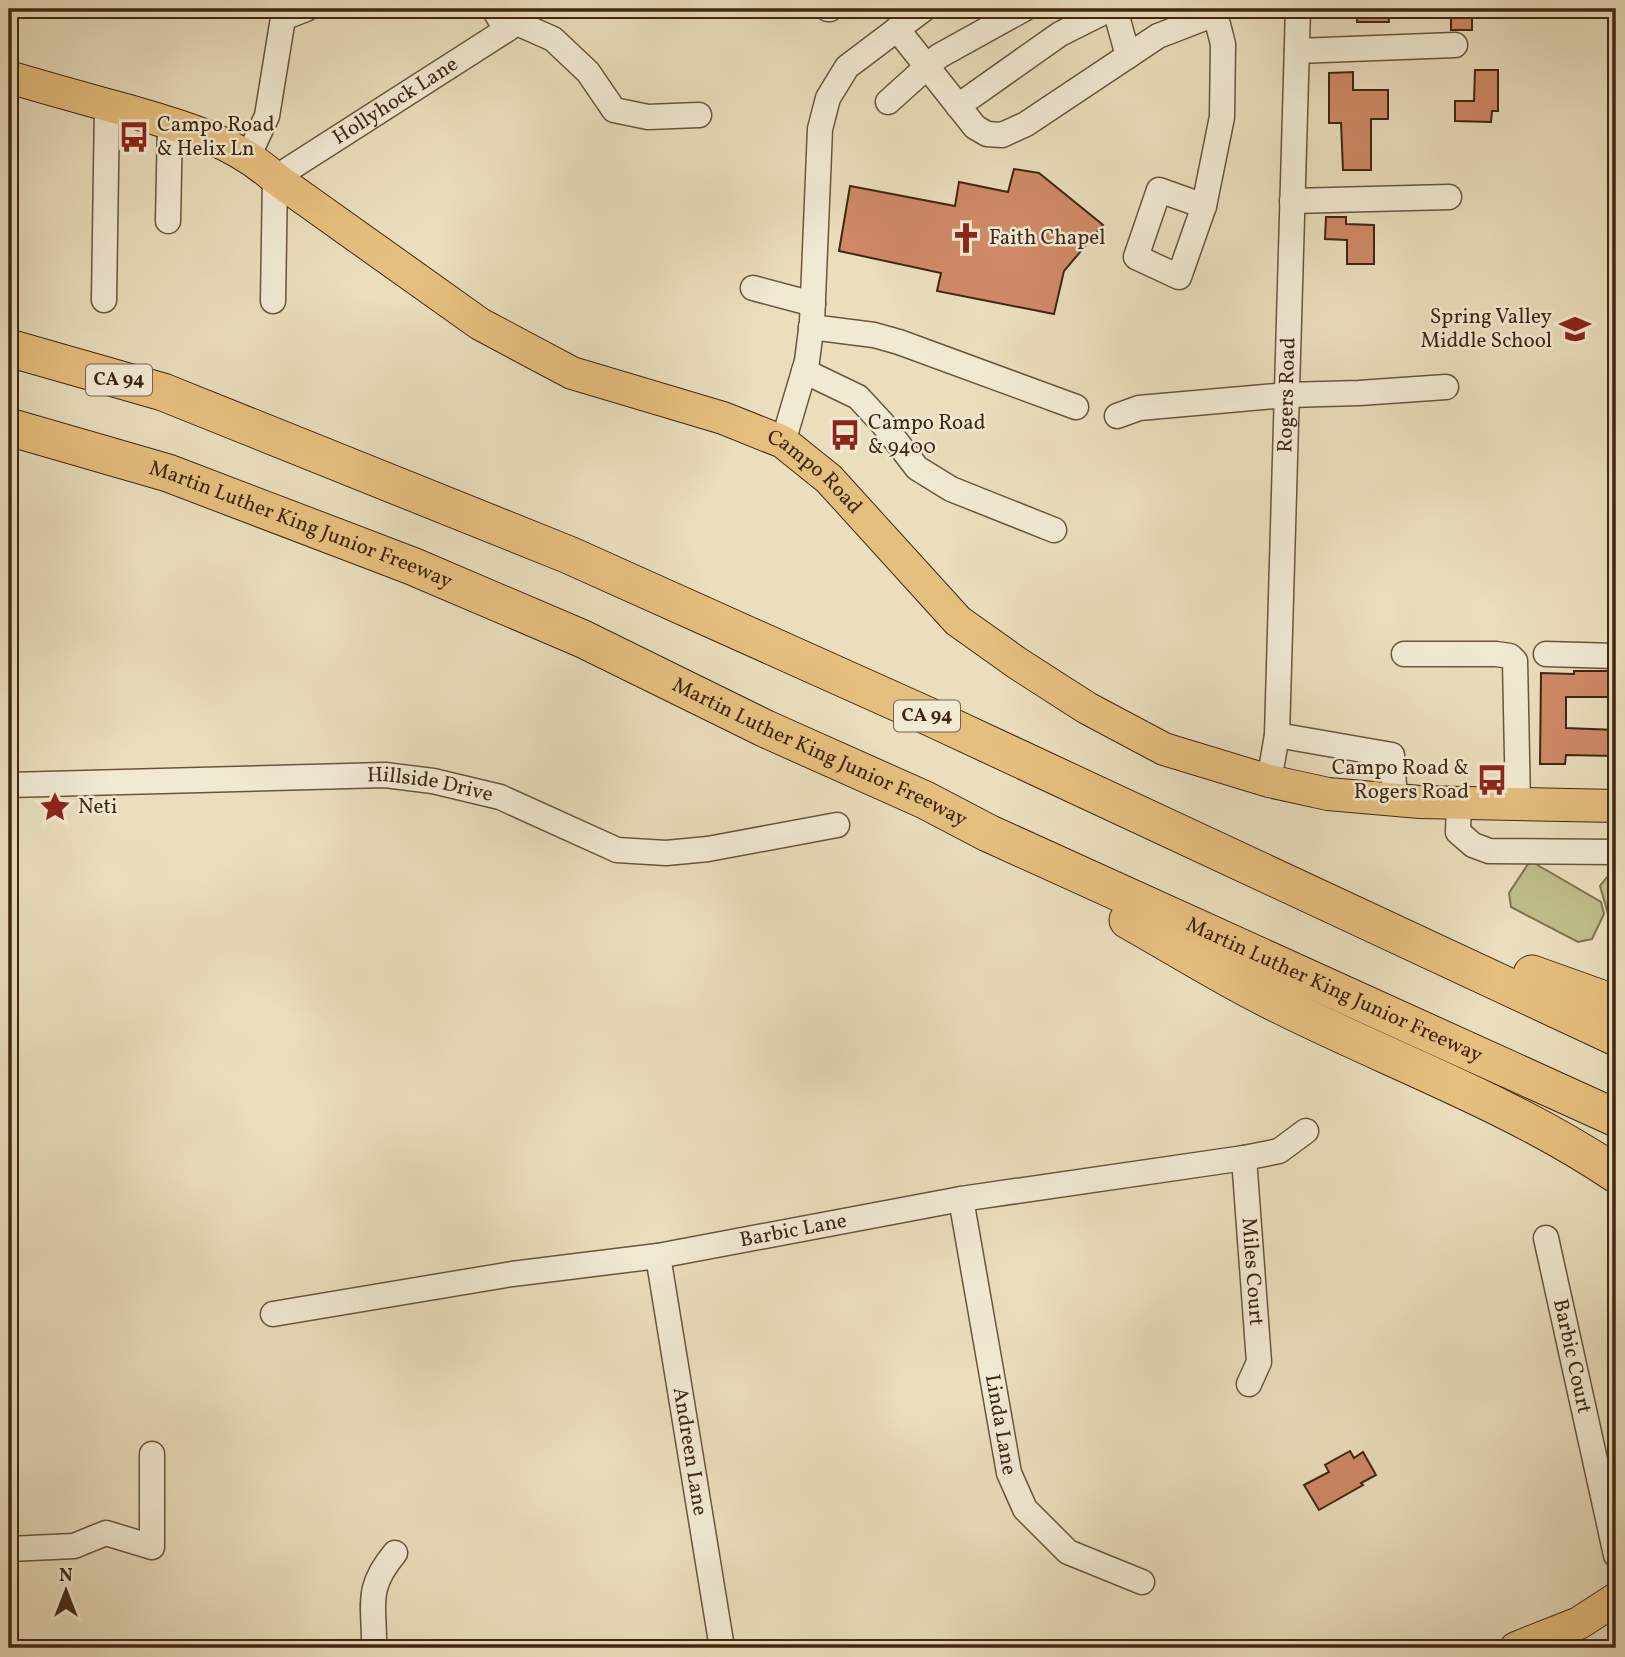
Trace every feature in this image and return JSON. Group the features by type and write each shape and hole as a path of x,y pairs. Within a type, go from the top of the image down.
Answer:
{"highway":[{"name":"CA 94","path":"9,348 163,392 569,555 930,717 1616,1037"},
{"name":"Martin Luther King Junior Freeway","path":"9,427 168,473 412,566 583,639 766,729 925,800 988,833 1616,1118"},
{"path":"925,800 1026,862 1279,1004 1521,1118 1573,1145 1616,1174"},
{"path":"1360,918 1442,942 1616,1004"}],"main road":[{"name":"Campo Road","path":"9,78 170,123 226,144 248,157 480,324 565,369 723,418 783,442 829,479 958,621 1087,708 1164,749 1269,781 1328,794 1395,801 1616,806"},
{"path":"1516,1648 1578,1623 1616,1599"}],"street":[{"path":"248,157 267,116 283,18 306,9"},
{"path":"494,9 512,27 553,39 588,72 614,110 648,117 699,115"},
{"path":"783,442 804,371 812,316 820,129 828,98 847,67 924,9"},
{"path":"888,102 939,56 1024,9"},
{"path":"958,106 1060,34 1113,9 1128,56"},
{"name":"Rogers Road","path":"1269,781 1277,735 1298,9"},
{"path":"897,29 975,127 987,134 1002,135 1026,124 1158,36 1215,11 1223,44 1222,117 1204,206"},
{"name":"Hollyhock Lane","path":"275,178 512,27"},
{"path":"1297,51 1455,45"},
{"path":"104,300 107,105"},
{"path":"168,221 170,123"},
{"path":"273,301 275,178"},
{"path":"1292,201 1449,197"},
{"path":"753,288 812,316 899,342 1076,407"},
{"path":"804,371 858,397 917,468 951,489 1054,530"},
{"path":"1117,415 1139,408 1287,395 1447,387"},
{"path":"1404,654 1496,654 1510,656 1515,661 1518,804"},
{"path":"1546,654 1616,656"},
{"path":"1277,735 1392,755 1395,801"},
{"name":"Hillside Drive","path":"9,785 385,775 433,781 500,797 617,850 666,853 718,847 837,825"},
{"path":"1459,803 1458,832 1473,845 1489,851 1616,852"},
{"name":"Barbic Lane","path":"273,1314 512,1274 658,1256 961,1199 1244,1158 1279,1151 1306,1131"},
{"name":"Miles Court","path":"1244,1158 1259,1362 1249,1384"},
{"name":"Linda Lane","path":"961,1199 1009,1473 1025,1509 1068,1552 1142,1582"},
{"name":"Barbic Court","path":"1546,1238 1616,1555"},
{"name":"Andreen Lane","path":"658,1256 722,1648"},
{"path":"9,1549 74,1546 106,1533 152,1546 152,1454"},
{"path":"374,1648 372,1590 384,1566 395,1553"}],"green space":[{"path":"1534,863 1601,902 1604,914 1592,939 1578,942 1511,907 1509,893 1528,864"},
{"path":"1616,874 1616,942 1600,886 1607,877"}],"building":[{"path":"1357,9 1388,9 1389,22 1357,22"},
{"path":"1451,9 1472,9 1472,30 1451,30"},
{"path":"1475,70 1498,70 1498,111 1492,111 1491,122 1455,121 1455,101 1474,101"},
{"path":"1353,72 1353,90 1388,90 1388,119 1371,119 1371,170 1343,170 1341,123 1329,123 1329,73"},
{"name":"Faith Chapel","path":"1014,169 1039,173 1103,225 1064,271 1054,314 937,291 941,273 839,251 850,186 955,206 959,182 1008,192"},
{"path":"1326,217 1346,217 1346,224 1374,225 1374,264 1347,264 1347,240 1325,239"},
{"path":"1574,671 1616,671 1616,697 1566,697 1566,728 1616,730 1616,756 1566,755 1565,764 1540,764 1541,673 1574,674"},
{"path":"1350,1451 1354,1458 1363,1452 1376,1475 1319,1510 1304,1485 1329,1472 1325,1465"}],"place":[{"name":"Campo Road & Helix Ln","path":"134,137"},
{"name":"Faith Chapel","path":"966,238"},
{"name":"Spring Valley Middle School","path":"1575,329"},
{"name":"Campo Road & 9400","path":"845,435"},
{"name":"Campo Road & Rogers Road","path":"1492,780"},
{"name":"Neti","path":"55,807"}]}
